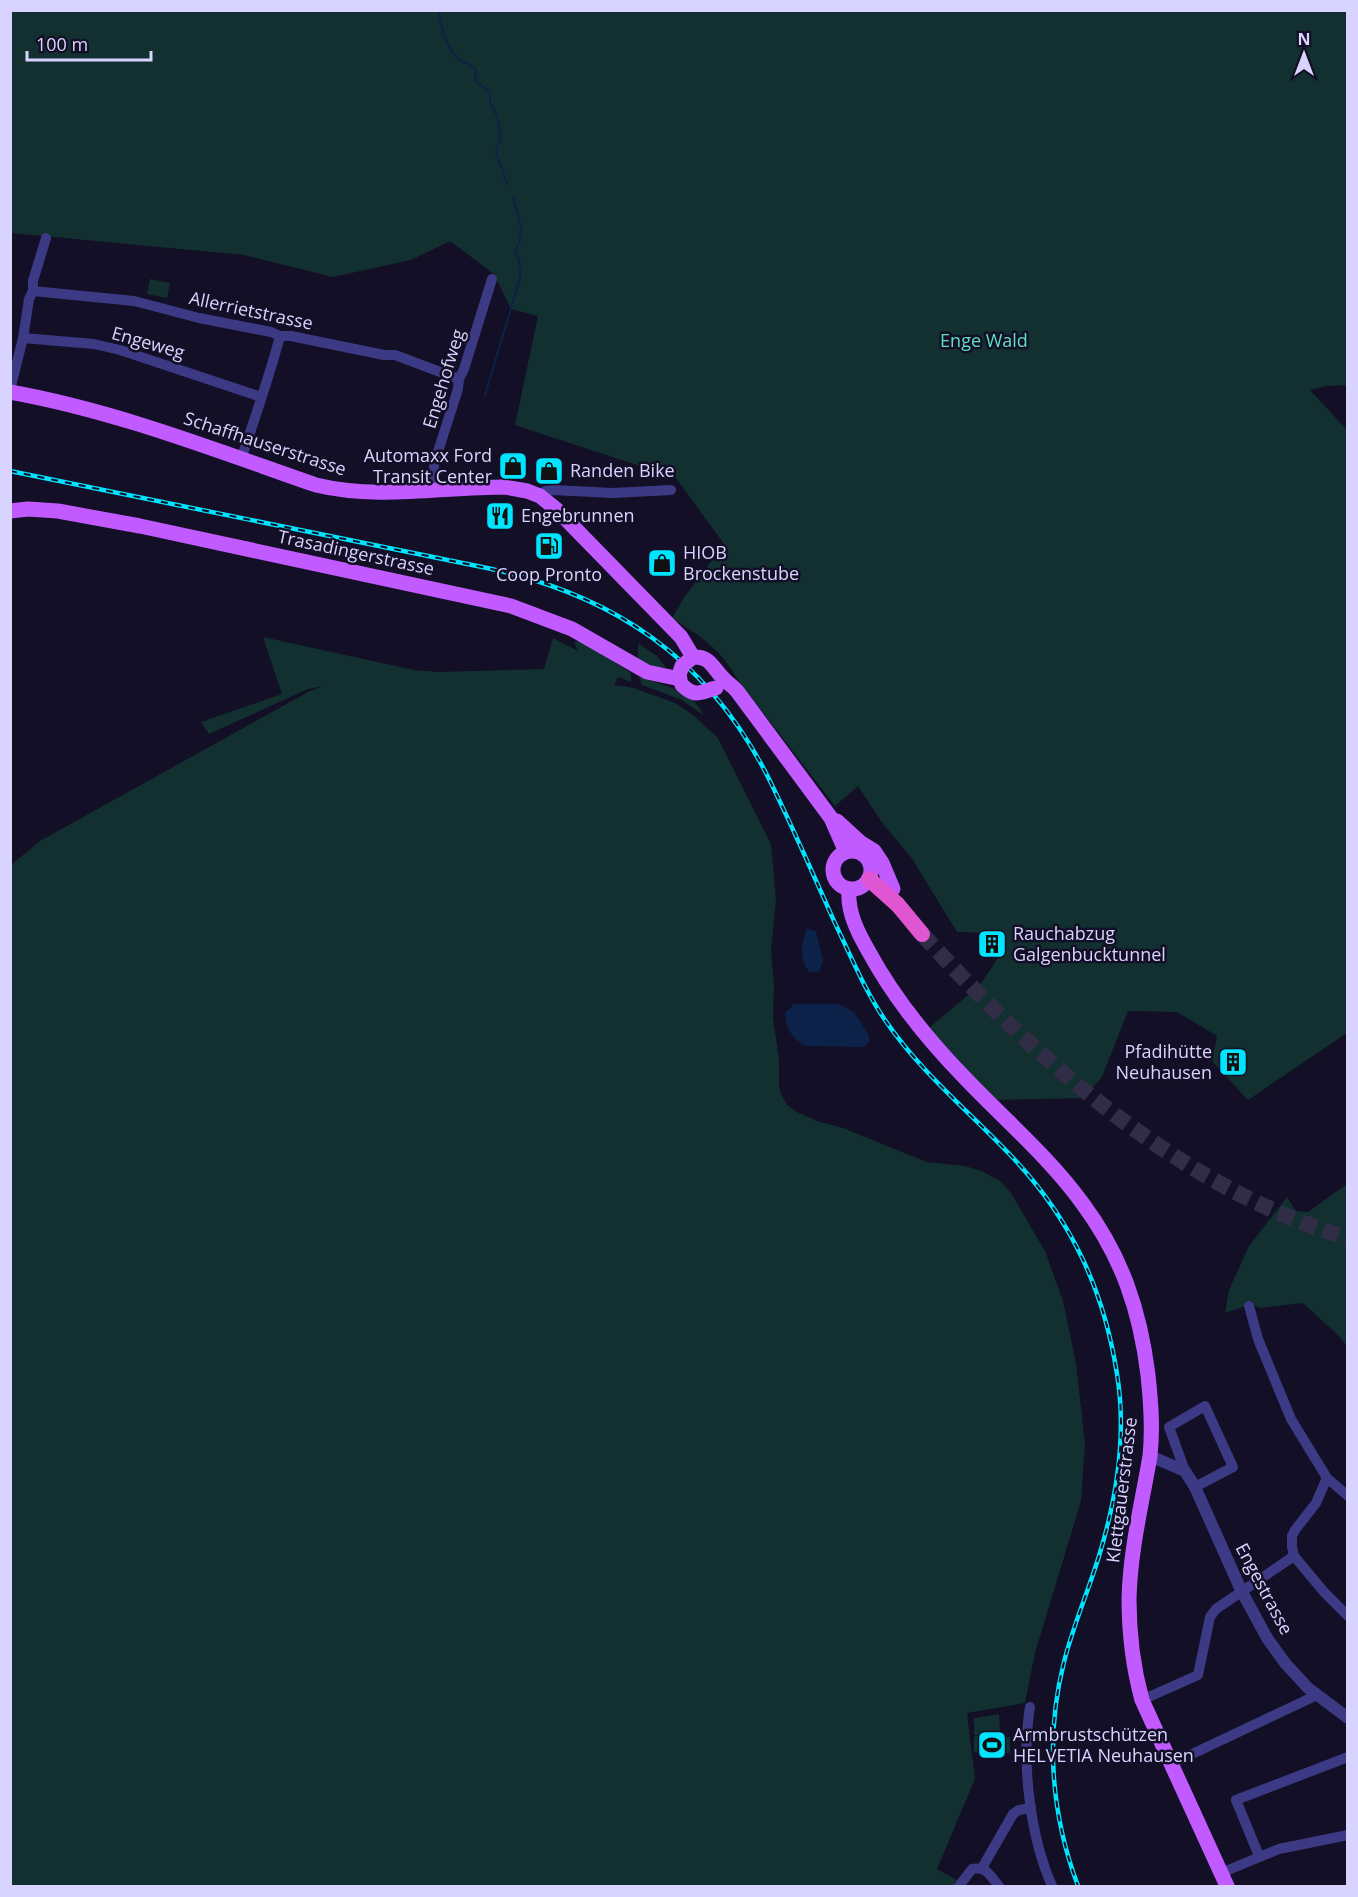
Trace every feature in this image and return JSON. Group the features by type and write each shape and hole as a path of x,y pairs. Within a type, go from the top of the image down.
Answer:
{"highway":[{"path":"869,879 898,905 922,934"},
{"path":"892,889 898,905"}],"main road":[{"name":"Schaffhauserstrasse","path":"10,391 126,419 336,490 367,493 506,487 540,496 569,521 696,657"},
{"name":"Trasadingerstrasse","path":"10,511 28,509 58,511 140,526 511,606 572,629 647,672 680,679"},
{"path":"717,681 699,694 689,692 680,679 682,666 696,657 711,662 717,681 754,715"},
{"path":"717,681 737,691 831,818 846,852"},
{"path":"831,818 874,851 882,863 892,889"},
{"path":"855,851 865,856 871,867 869,879 861,887 849,889 839,884 833,873 835,862 846,852 855,851"},
{"name":"Klettgauerstrasse","path":"849,889 851,911 857,928 874,961 897,996 933,1043 965,1078 1031,1142 1084,1204 1119,1263 1135,1305 1143,1339 1152,1401 1150,1456 1133,1558 1129,1599 1132,1650 1142,1700 1224,1880"}],"street":[{"path":"10,391 23,338 29,299 33,291 33,281 46,238"},
{"name":"Engehofweg","path":"434,490 434,464 492,279"},
{"name":"Allerrietstrasse","path":"33,291 134,301 280,336 395,355 459,379"},
{"path":"241,459 261,396 267,387 280,336"},
{"name":"Engeweg","path":"23,338 85,343 120,350 261,396"},
{"path":"540,496 545,491 554,490 613,493 671,490"},
{"path":"1249,1306 1258,1339 1291,1419 1327,1478 1347,1496"},
{"name":"Engestrasse","path":"1196,1486 1233,1467 1205,1406 1169,1427 1185,1471 1196,1486 1241,1590 1267,1638 1285,1663 1317,1695 1347,1718"},
{"name":"Engestrasse","path":"1150,1456 1176,1465 1185,1471"},
{"path":"1327,1478 1316,1503 1292,1536 1292,1547 1294,1556 1347,1616"},
{"path":"1142,1700 1198,1675 1210,1617 1216,1609 1294,1556"},
{"path":"1171,1764 1317,1695"},
{"path":"1030,1707 1027,1750 1031,1808 1052,1887"},
{"path":"1260,1856 1236,1800 1347,1757"},
{"path":"982,1868 1013,1814 1019,1810 1031,1808"},
{"path":"1224,1880 1260,1856 1279,1849 1347,1835"},
{"path":"959,1887 972,1869 982,1868"},
{"path":"982,1868 999,1887"}],"green space":[{"name":"Enge Wald","path":"11,11 1347,11 1347,385 1326,386 1310,390 1347,430 1347,1033 1248,1100 1212,1061 1217,1036 1177,1012 1128,1011 1102,1077 1083,1098 995,1100 929,1028 980,985 1003,950 1002,933 957,932 911,857 883,824 858,786 835,806 724,659 702,638 672,618 685,596 724,544 676,478 515,425 538,316 511,309 494,274 450,241 411,260 333,277 244,255 11,233"},
{"path":"150,279 170,283 167,298 147,294"},
{"path":"263,637 414,670 439,672 544,669 553,638 578,651 574,642 581,641 631,673 631,682 618,677 614,685 634,688 675,703 692,714 718,738 771,844 776,900 771,950 774,985 773,1017 779,1060 779,1087 787,1105 817,1121 843,1128 927,1162 965,1166 982,1171 1000,1181 1011,1193 1045,1251 1063,1301 1076,1363 1085,1443 1081,1501 1035,1653 1025,1703 967,1713 975,1779 937,1869 957,1880 953,1886 11,1886 11,865 40,841 308,692 323,686 308,689 209,734 201,722 282,694"},
{"path":"638,643 657,656 666,667 655,667 638,660"},
{"path":"639,677 685,694 699,707 703,715 680,699 642,685"},
{"path":"1347,1184 1347,1346 1303,1303 1260,1308 1251,1304 1225,1313 1229,1290 1249,1246 1287,1197 1296,1211 1308,1212"},
{"path":"999,1714 1000,1735 974,1735 974,1718"},
{"name":"Armbrustschützen HELVETIA Neuhausen","path":"974,1736 1010,1737 1010,1753 974,1752"}],"water":[{"path":"807,929 816,931 823,961 819,972 809,972 802,956 803,939"},
{"path":"794,1004 839,1004 854,1012 869,1035 869,1041 866,1046 860,1047 806,1046 793,1037 787,1024 785,1013"}],"waterway":[{"path":"439,10 443,31 451,50 460,60 476,70 475,81 490,92 490,102 497,116 501,135 496,152 507,184"},
{"path":"485,395 520,278 519,260 515,253 520,240 521,227 513,197"}],"tunnel":[{"path":"922,934 1013,1028 1115,1115 1170,1153 1227,1187 1286,1216 1348,1238"}],"railway":[{"path":"10,471 487,568 533,580 576,595 616,615 652,638 686,665 716,697 743,734 767,775 877,1008 914,1058 1035,1183 1069,1233 1094,1286 1104,1314 1120,1397 1118,1466 1105,1534 1064,1662 1054,1719 1053,1747 1057,1803 1069,1859 1078,1886"}],"place":[{"name":"Automaxx Ford Transit Center","path":"513,466"},
{"name":"Randen Bike","path":"549,471"},
{"name":"Engebrunnen","path":"500,516"},
{"name":"Coop Pronto","path":"549,546"},
{"name":"HIOB Brockenstube","path":"662,563"},
{"name":"Rauchabzug Galgenbucktunnel","path":"992,944"},
{"name":"Pfadihütte Neuhausen","path":"1233,1062"},
{"name":"Armbrustschützen HELVETIA Neuhausen","path":"992,1745"}]}
